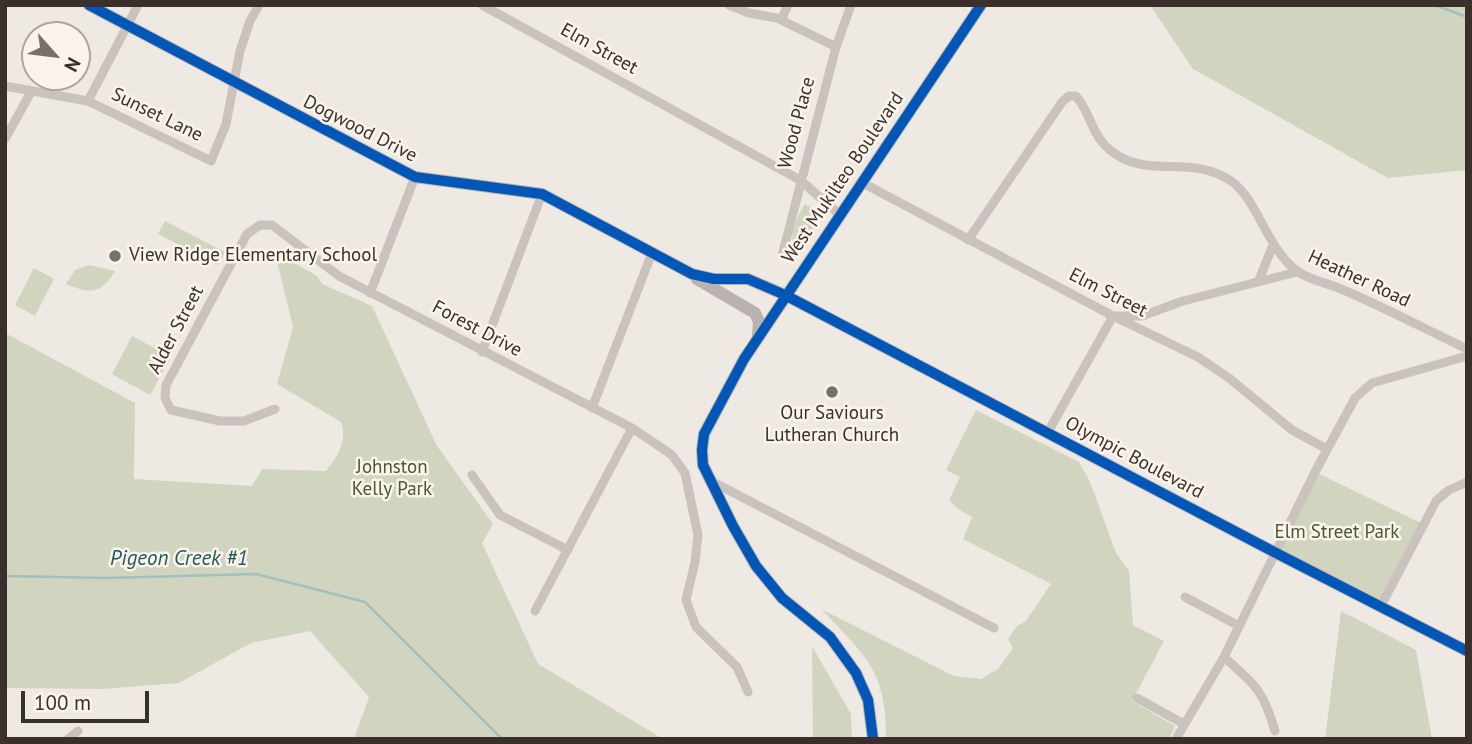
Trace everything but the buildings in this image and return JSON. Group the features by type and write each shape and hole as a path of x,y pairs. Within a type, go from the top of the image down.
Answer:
{"street":[{"name":"Dogwood Drive","path":"89,5 415,177 542,194 692,274 714,279 748,279 785,295"},
{"path":"88,101 138,5"},
{"path":"235,83 240,51 259,5"},
{"name":"Elm Street","path":"482,5 497,9 800,180 839,214"},
{"path":"729,5 780,20 836,47"},
{"path":"780,20 788,5"},
{"name":"Wood Place","path":"783,252 836,47 851,5"},
{"name":"West Mukilteo Boulevard","path":"873,739 867,700 856,673 830,637 782,598 756,566 733,526 703,465 704,434 758,337 785,295 981,5"},
{"name":"Sunset Lane","path":"5,86 88,101 211,161 226,124 235,83"},
{"path":"5,139 31,92"},
{"name":"Heather Road","path":"968,240 1062,102 1069,96 1076,96 1099,139 1131,162 1155,166 1193,166 1212,170 1233,183 1247,200 1273,245 1297,272 1340,288 1467,349"},
{"path":"370,293 415,177"},
{"name":"Elm Street","path":"861,182 1112,316 1198,357 1229,378 1292,430 1327,449"},
{"path":"482,352 542,194"},
{"name":"Alder Street","path":"272,225 260,225 247,234 166,385 165,398 171,410 220,421 244,421 275,409"},
{"name":"Forest Drive","path":"272,225 339,276 632,428 672,455 685,473 698,535 686,600 696,627 737,667 748,692"},
{"path":"1259,280 1273,245"},
{"path":"592,408 652,253"},
{"path":"1048,432 1112,316 1142,316 1183,301 1297,272"},
{"path":"692,274 702,284 755,313 759,322 758,337"},
{"name":"Olympic Boulevard","path":"785,295 1467,651"},
{"path":"1176,739 1224,657 1355,398 1372,383 1467,356"},
{"path":"535,611 632,428"},
{"path":"471,475 500,514 568,550"},
{"path":"711,481 994,628"},
{"path":"1381,606 1436,502 1449,490 1467,482"},
{"path":"1185,597 1239,626"},
{"path":"1224,657 1258,688 1266,700 1275,731"},
{"path":"1137,698 1184,724"},
{"path":"68,739 78,731"}],"green space":[{"path":"1150,5 1467,5 1467,170 1388,178 1193,69"},
{"path":"805,204 820,212 820,217 801,246 793,245 795,224"},
{"path":"165,221 225,252 218,265 158,234"},
{"name":"Johnston Kelly Park","path":"276,257 284,257 317,276 322,284 372,306 437,446 493,524 482,543 538,664 663,739 354,739 369,697 310,631 251,643 179,683 103,689 5,688 5,333 135,403 134,479 252,486 262,469 326,471 342,442 341,422 277,384 293,327"},
{"path":"89,265 115,271 104,285 94,290 82,290 66,284 75,270"},
{"path":"34,268 54,279 35,316 15,305"},
{"path":"132,336 171,357 150,395 112,374"},
{"path":"976,410 1079,462 1090,482 1116,553 1129,571 1133,625 1164,641 1132,701 1175,726 1169,739 886,739 882,696 870,666 850,639 821,609 954,676 981,679 998,669 1013,648 1008,639 1017,626 1026,621 1051,584 963,539 972,517 949,500 960,477 946,470"},
{"name":"Elm Street Park","path":"1315,472 1423,524 1381,606 1276,553"},
{"path":"1341,611 1416,650 1432,739 1325,739"},
{"path":"812,646 851,714 852,739 813,739"}],"waterway":[{"path":"1435,5 1467,17"},
{"name":"Pigeon Creek #1","path":"5,576 106,578 256,574 365,602 502,739"}],"cycle path":[{"path":"89,5 415,177 542,194 692,274 714,279 748,279 785,295 1467,651"},
{"path":"873,739 868,700 856,673 830,637 782,598 756,566 733,526 703,465 704,434 744,359 981,5"}],"place":[{"name":"View Ridge Elementary School","path":"115,256"},
{"name":"Our Saviours Lutheran Church","path":"832,392"}]}
